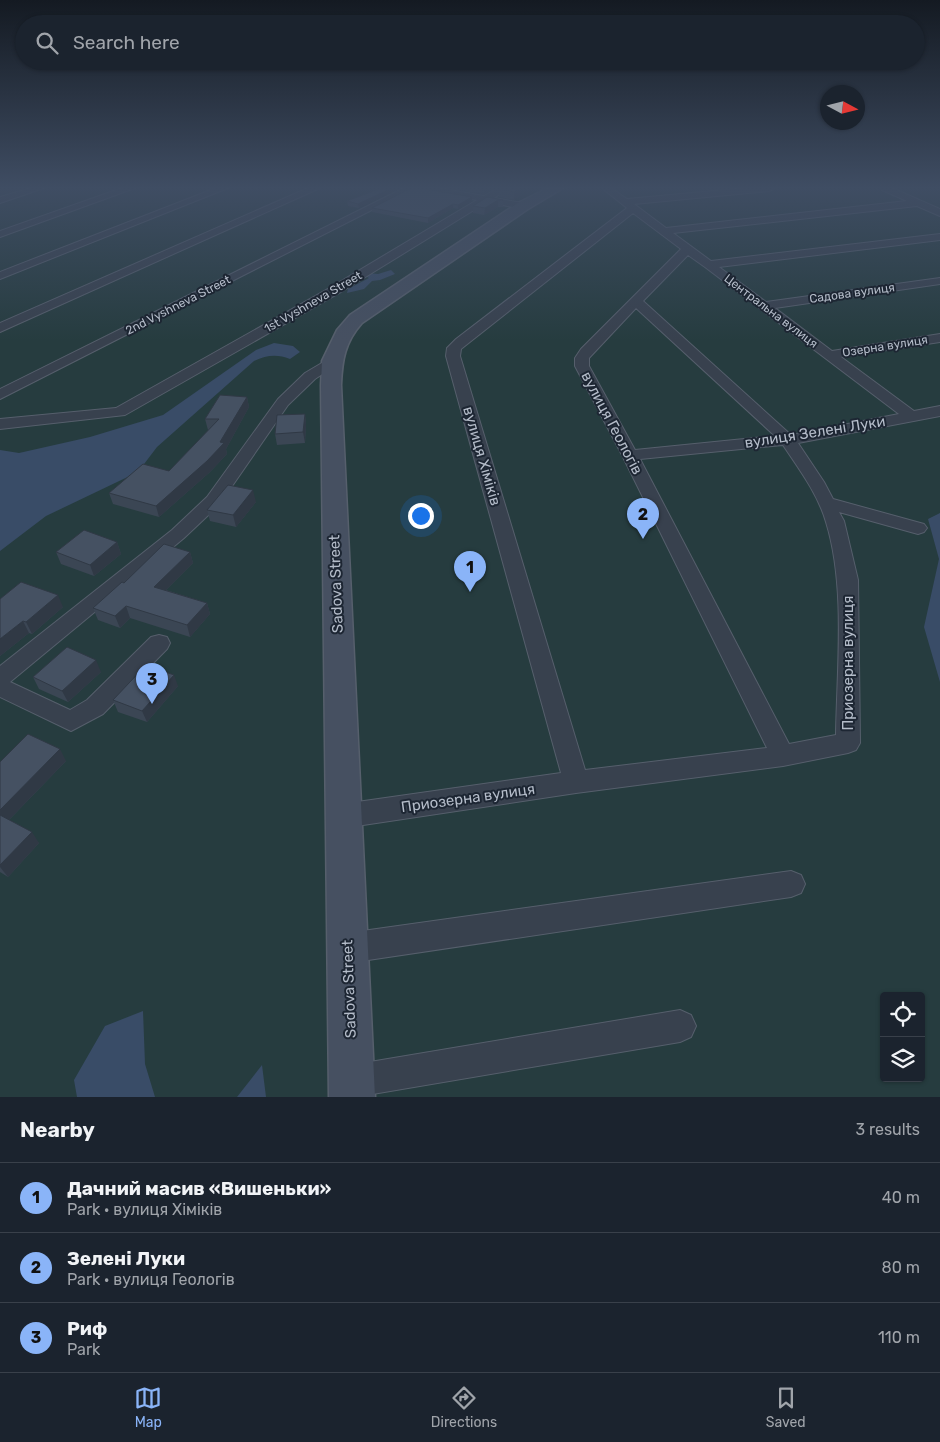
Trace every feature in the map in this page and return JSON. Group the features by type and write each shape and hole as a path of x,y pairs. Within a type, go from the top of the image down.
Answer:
{"street":[{"path":"0,276 93,239"},
{"path":"0,328 200,239"},
{"name":"2nd Vyshneva Street","path":"0,395 309,239"},
{"name":"1st Vyshneva Street","path":"0,424 120,412 337,289 419,239"},
{"name":"Sadova Street","path":"352,1089 330,385 332,361 346,330 356,319 459,239"},
{"name":"вулиця Хіміків","path":"576,782 454,356 454,348 588,239"},
{"name":"Центральна вулиця","path":"675,239 911,416"},
{"path":"709,265 915,239"},
{"name":"вулиця Геологів","path":"688,248 582,358 582,366 630,455 783,756"},
{"name":"Садова вулиця","path":"764,306 940,281"},
{"name":"Приозерна вулиця","path":"342,816 576,782 783,756 848,743 848,580 835,521 816,482 788,440 638,302"},
{"name":"Озерна вулиця","path":"830,355 940,338"},
{"path":"0,678 170,540 214,500 283,402 310,376 332,361"},
{"name":"вулиця Зелені Луки","path":"630,455 788,440 940,411"},
{"path":"825,502 918,528"},
{"path":"0,687 71,721 95,707 159,643"},
{"path":"348,948 791,884"},
{"path":"352,1089 680,1026"}],"green space":[{"path":"0,239 940,239 940,1097 0,1097"}],"water":[{"path":"391,270 395,274 372,281 364,289 347,293 348,289 369,278 365,276 368,273 378,274"},
{"path":"274,343 293,346 300,352 290,359 272,356 254,361 157,447 138,472 46,516 0,551 0,450 19,453 90,437 163,415 256,350"},
{"path":"940,513 940,682 924,627 939,559 928,519"},
{"path":"143,1011 145,1064 155,1097 77,1097 74,1080 105,1026"},
{"path":"262,1065 266,1097 237,1097"}],"building":[{"path":"220,395 247,397 220,442 224,443 207,461 156,506 109,493 143,464 169,471 219,419 205,419"},
{"path":"305,414 303,432 275,434 277,415"},
{"path":"228,485 253,490 233,515 207,510"},
{"path":"84,530 117,542 90,565 56,552"},
{"path":"164,544 190,552 154,587 207,603 187,625 126,606 115,616 93,608 122,582 124,583"},
{"path":"21,582 58,595 26,622 23,621 0,639 0,599"},
{"path":"67,647 96,660 62,691 33,677"},
{"path":"146,665 174,675 142,711 113,700"},
{"path":"28,734 60,749 0,810 0,762"},
{"path":"0,815 32,832 0,865"}],"place":[{"name":"Зелені Луки","path":"643,539"},
{"name":"Дачний масив «Вишеньки»","path":"470,592"},
{"name":"Риф","path":"152,704"}]}
